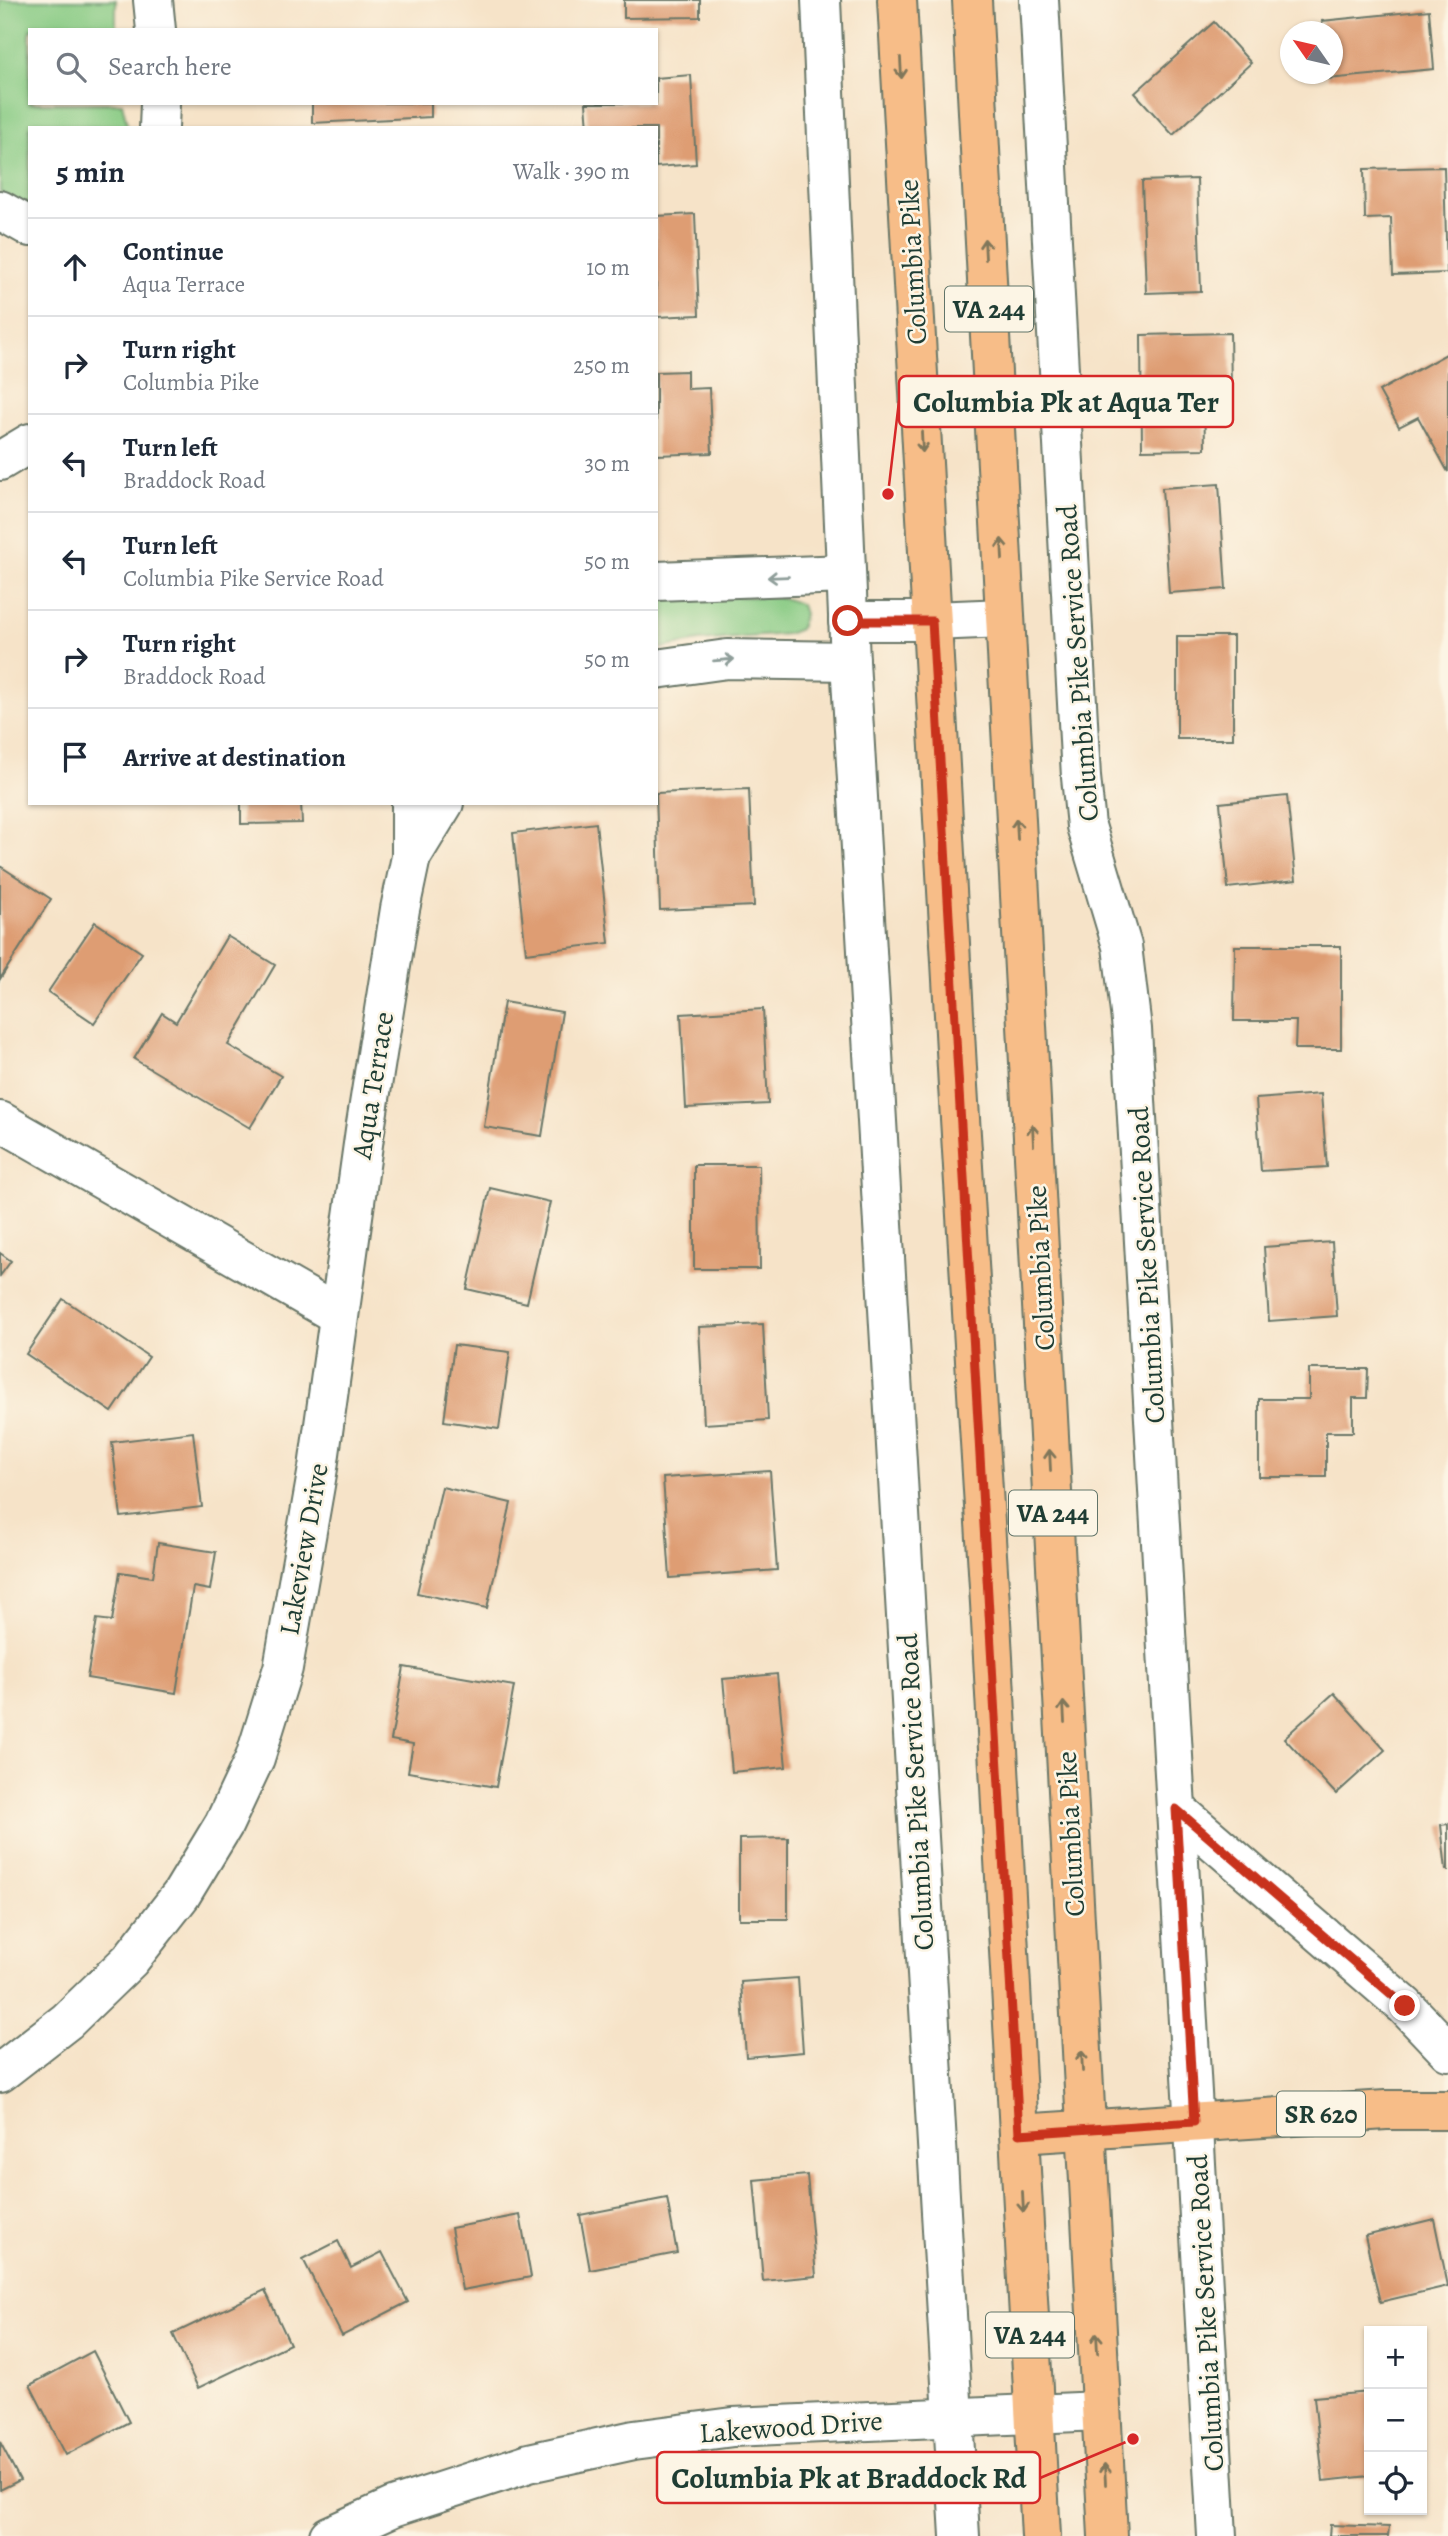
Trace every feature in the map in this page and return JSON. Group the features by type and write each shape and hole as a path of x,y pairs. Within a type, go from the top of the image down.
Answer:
{"main road":[{"name":"Columbia Pike","path":"897,0 1041,2536"},
{"name":"Columbia Pike","path":"972,0 1108,2536"},
{"name":"SR 620","path":"1019,2134 1386,2110 1448,2110"}],"street":[{"path":"153,0 156,28"},
{"name":"Columbia Pike Service Road","path":"821,0 850,661 960,2536"},
{"name":"Columbia Pike Service Road","path":"1039,0 1081,777 1086,826 1122,946 1132,1029 1217,2536"},
{"path":"159,126 160,105"},
{"path":"0,209 28,226"},
{"path":"0,461 28,444"},
{"path":"658,581 846,574"},
{"path":"848,621 1005,618"},
{"path":"658,669 727,659 850,661"},
{"name":"Aqua Terrace","path":"338,1315 369,1102 411,857 411,805"},
{"name":"Aqua Terrace","path":"411,857 443,805"},
{"path":"0,1121 338,1315"},
{"name":"Lakeview Drive","path":"0,2073 67,2021 130,1961 181,1895 224,1824 255,1758 283,1668 318,1468 338,1315"},
{"path":"1176,1809 1405,2006 1448,2051"},
{"name":"Lakewood Drive","path":"329,2536 393,2507 516,2467 635,2440 733,2427 1101,2411"}],"green space":[{"path":"0,0 116,0 116,28 28,28 28,105 122,105 128,126 28,126 28,207 0,192"},
{"path":"723,595 774,597 801,605 804,614 800,629 787,634 699,641 658,649 658,600"}],"building":[{"path":"624,0 700,0 700,17 624,18"},
{"path":"1429,10 1434,69 1343,78 1343,21 1322,21"},
{"path":"1214,22 1251,63 1173,135 1135,93"},
{"path":"691,75 696,164 658,167 658,126 588,126 586,105 658,105 658,78"},
{"path":"312,105 431,105 431,117 312,123"},
{"path":"1444,167 1447,273 1393,275 1391,218 1365,219 1364,169"},
{"path":"1197,179 1201,291 1146,293 1142,181"},
{"path":"695,214 699,315 658,317 658,216"},
{"path":"1230,333 1231,388 1204,389 1205,449 1142,450 1141,335"},
{"path":"1448,353 1448,472 1418,417 1399,427 1379,391"},
{"path":"687,371 687,389 709,388 712,453 658,455 658,372"},
{"path":"1219,484 1226,589 1169,593 1162,488"},
{"path":"1177,636 1233,636 1233,739 1177,739"},
{"path":"749,789 754,906 660,910 658,793"},
{"path":"1287,796 1296,880 1228,888 1220,803"},
{"path":"241,805 301,805 302,823 241,824"},
{"path":"596,823 609,943 526,953 513,833"},
{"path":"0,866 51,899 0,979"},
{"path":"95,922 142,953 94,1023 48,992"},
{"path":"227,936 275,965 228,1045 281,1076 250,1128 134,1059 162,1013 176,1022"},
{"path":"1235,946 1341,946 1341,1049 1295,1049 1296,1021 1234,1021"},
{"path":"504,1002 562,1012 542,1136 484,1127"},
{"path":"763,1009 768,1104 686,1108 681,1014"},
{"path":"1321,1094 1327,1167 1261,1171 1256,1099"},
{"path":"694,1165 759,1165 760,1269 694,1269"},
{"path":"490,1188 550,1202 527,1303 467,1289"},
{"path":"1332,1242 1337,1316 1269,1321 1264,1247"},
{"path":"0,1253 11,1261 0,1276"},
{"path":"63,1299 149,1357 112,1412 26,1354"},
{"path":"763,1324 768,1420 704,1424 699,1327"},
{"path":"454,1345 510,1352 499,1429 444,1421"},
{"path":"1309,1369 1368,1369 1367,1398 1353,1398 1353,1432 1326,1432 1326,1477 1259,1477 1259,1399 1309,1399"},
{"path":"193,1432 202,1507 121,1517 112,1442"},
{"path":"770,1471 777,1570 670,1578 663,1478"},
{"path":"442,1487 511,1503 487,1608 417,1593"},
{"path":"158,1543 216,1552 210,1590 193,1587 176,1693 87,1678 97,1619 112,1621 120,1572 153,1577"},
{"path":"404,1667 514,1686 496,1787 408,1772 413,1744 391,1740"},
{"path":"777,1674 786,1767 732,1772 723,1679"},
{"path":"1334,1693 1385,1750 1336,1794 1284,1738"},
{"path":"1448,1824 1448,1870 1446,1870 1441,1825"},
{"path":"788,1838 788,1919 739,1919 739,1839"},
{"path":"798,1978 803,2052 746,2057 741,1982"},
{"path":"807,2175 816,2276 763,2281 754,2180"},
{"path":"667,2198 677,2253 590,2270 580,2215"},
{"path":"520,2215 531,2277 462,2290 451,2228"},
{"path":"1434,2219 1448,2286 1380,2302 1365,2236"},
{"path":"338,2241 351,2268 382,2252 408,2302 342,2336 303,2259"},
{"path":"265,2290 290,2344 198,2388 173,2334"},
{"path":"93,2351 129,2422 66,2455 30,2385"},
{"path":"1364,2392 1364,2477 1323,2481 1314,2397"},
{"path":"0,2442 20,2480 0,2490"},
{"path":"1330,2525 1389,2527 1388,2536 1329,2536"}],"place":[{"name":"Columbia Pk at Aqua Ter","path":"888,494"},
{"name":"Columbia Pk at Braddock Rd","path":"1133,2439"}],"route":[{"path":"848,621 932,621 1019,2134 1194,2122 1176,1809 1405,2006"}]}
